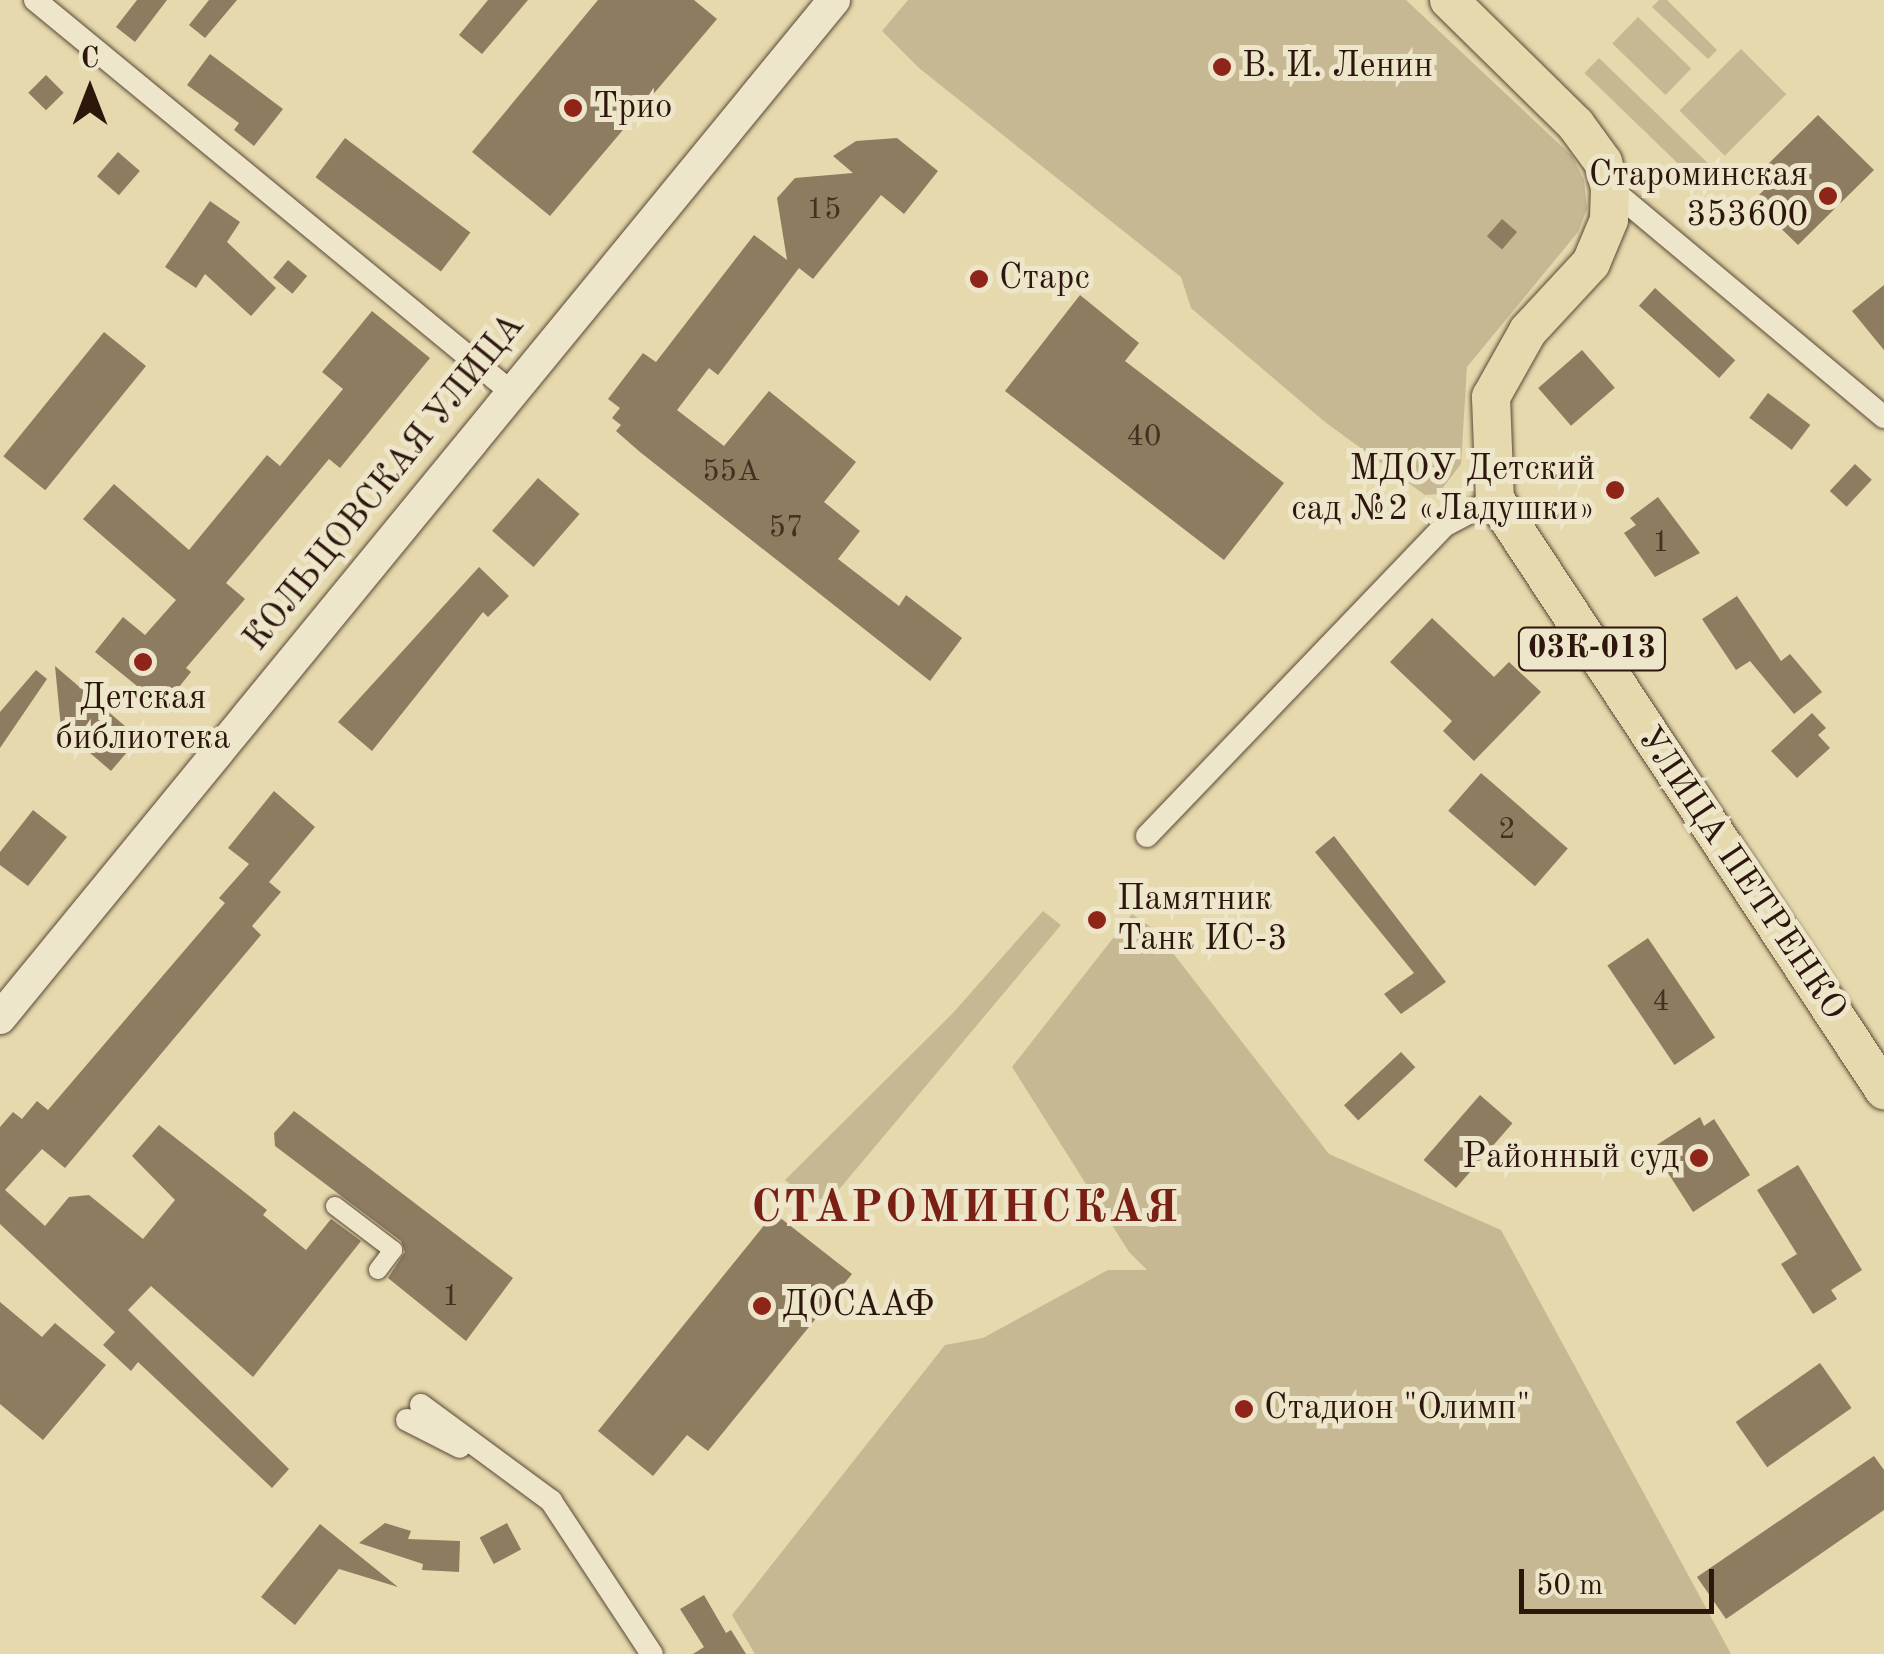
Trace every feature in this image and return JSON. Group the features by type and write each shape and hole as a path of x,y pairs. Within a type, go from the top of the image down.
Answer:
{"main road":[{"name":"КОЛЬЦОВСКАЯ УЛИЦА","path":"0,1018 510,390 834,0"},
{"path":"1448,0 1576,125 1604,162 1610,188 1609,220 1591,264 1528,331 1491,397 1495,500"},
{"name":"УЛИЦА ПЕТРЕНКО","path":"1495,500 1884,1090"}],"street":[{"path":"34,0 510,390"},
{"path":"1610,188 1884,417"},
{"path":"1147,836 1233,754 1444,526 1495,500"},
{"path":"336,1206 392,1250 378,1270"},
{"path":"414,1412 520,1479 562,1516 652,1654"}],"shaded area":[{"path":"908,0 1406,0 1572,156 1584,180 1587,209 1578,232 1467,367 1461,464 1438,494 1425,495 1325,422 1191,308 1181,277 919,68 882,31"},
{"path":"1659,0 1667,0 1717,50 1708,59 1652,7"},
{"path":"1638,17 1691,68 1666,95 1612,44"},
{"path":"1741,49 1786,94 1725,156 1679,111"},
{"path":"1599,58 1712,167 1697,182 1584,73"},
{"path":"1043,911 1061,925 831,1199 809,1199 785,1180 953,1013"},
{"name":"Стадион \"Олимп\"","path":"1132,914 1155,930 1329,1154 1501,1230 1731,1654 755,1654 732,1615 945,1345 983,1338 1108,1270 1147,1270 1129,1252 1012,1067"}],"building":[{"path":"137,0 167,0 135,42 116,27"},
{"path":"209,0 237,0 205,38 189,25"},
{"path":"488,0 528,0 482,54 459,35"},
{"name":"Трио","path":"598,0 694,0 717,19 550,216 472,152"},
{"path":"210,54 283,109 254,146 234,130 239,123 187,85"},
{"path":"46,75 64,93 46,110 28,93"},
{"path":"1818,115 1874,170 1798,245 1753,201 1772,182 1761,171"},
{"path":"345,138 470,232 441,272 316,177"},
{"path":"897,138 938,171 904,214 881,195 813,279 799,268 718,375 709,368 677,410 724,446 769,391 856,462 824,502 860,531 838,559 899,606 906,595 962,638 930,681 616,431 621,425 612,418 620,408 608,399 643,353 656,362 754,235 787,260 777,198 795,178 853,173 833,156 856,141"},
{"path":"118,152 140,171 119,195 97,176"},
{"path":"210,201 240,222 227,242 276,288 251,316 205,274 196,288 165,267"},
{"path":"1502,219 1517,232 1502,249 1487,236"},
{"path":"288,260 307,276 292,294 273,278"},
{"path":"1884,285 1884,350 1852,311"},
{"path":"1655,288 1735,360 1719,378 1639,306"},
{"path":"1080,295 1139,343 1125,361 1284,483 1224,560 1005,391"},
{"path":"372,311 430,358 340,468 329,459 226,583 245,599 186,668 191,672 163,707 95,652 123,617 145,635 176,600 83,519 114,484 189,550 267,455 280,466 343,389 322,372"},
{"path":"104,332 146,366 45,490 3,456"},
{"path":"1582,350 1615,388 1571,426 1538,388"},
{"path":"1768,393 1810,425 1792,450 1749,418"},
{"path":"1855,464 1872,480 1847,507 1830,491"},
{"path":"538,478 580,514 534,567 492,531"},
{"path":"1658,497 1700,553 1655,577 1624,533 1636,525 1630,518"},
{"path":"479,567 509,596 488,617 483,612 372,751 338,722"},
{"path":"1737,596 1781,661 1790,654 1822,692 1794,714 1750,661 1736,670 1702,619"},
{"path":"1432,618 1494,677 1509,662 1541,692 1474,761 1443,731 1452,721 1390,662"},
{"path":"55,666 139,738 111,771 61,728"},
{"path":"36,670 47,679 0,748 0,712"},
{"path":"1812,713 1826,728 1818,735 1830,748 1797,778 1771,751"},
{"path":"1481,773 1568,848 1535,886 1448,811"},
{"path":"274,791 315,827 269,882 281,892 252,926 261,935 65,1168 42,1149 5,1190 45,1226 69,1197 89,1195 143,1239 175,1200 132,1156 159,1125 267,1210 263,1215 306,1250 331,1219 361,1241 253,1377 151,1286 128,1310 289,1469 272,1488 138,1362 131,1371 103,1345 115,1332 0,1224 0,1127 13,1112 22,1119 37,1101 48,1110 225,903 219,898 249,864 228,848"},
{"path":"33,810 67,837 28,886 0,865 0,852"},
{"path":"1334,836 1446,982 1401,1014 1384,994 1414,973 1315,852"},
{"path":"1648,938 1715,1037 1674,1065 1607,965"},
{"path":"1401,1052 1415,1067 1358,1121 1344,1105"},
{"path":"1480,1095 1512,1123 1456,1188 1424,1160"},
{"path":"294,1111 513,1278 466,1341 388,1278 405,1252 401,1241 275,1146 274,1133"},
{"name":"Районный суд","path":"1700,1117 1704,1126 1714,1119 1750,1175 1693,1212 1652,1148"},
{"path":"1798,1165 1862,1270 1831,1290 1837,1299 1813,1314 1781,1264 1797,1254 1757,1190"},
{"name":"ДОСААФ","path":"774,1213 852,1274 708,1451 687,1435 653,1476 598,1431"},
{"path":"0,1302 42,1337 55,1323 106,1365 43,1440 0,1404"},
{"path":"1820,1363 1852,1408 1767,1467 1736,1422"},
{"path":"1874,1456 1884,1470 1884,1510 1726,1619 1697,1577"},
{"path":"385,1523 411,1531 408,1539 460,1541 459,1572 422,1570 423,1564 359,1543"},
{"path":"507,1523 521,1549 494,1564 480,1538"},
{"path":"320,1524 398,1587 339,1569 295,1625 261,1597"},
{"path":"704,1595 726,1633 731,1630 746,1654 693,1654 704,1647 680,1609"}],"place":[{"name":"В. И. Ленин","path":"1222,67"},
{"name":"Трио","path":"573,108"},
{"name":"Староминская 353600","path":"1828,196"},
{"name":"Старс","path":"979,279"},
{"name":"МДОУ Детский сад №2 «Ладушки»","path":"1615,490"},
{"name":"Детская библиотека","path":"143,662"},
{"name":"Памятник Танк ИС-3","path":"1097,920"},
{"name":"Районный суд","path":"1699,1158"},
{"name":"ДОСААФ","path":"762,1306"},
{"name":"Стадион \"Олимп\"","path":"1244,1409"}],"district":[{"name":"СТАРОМИНСКАЯ","path":"966,1210"}]}
